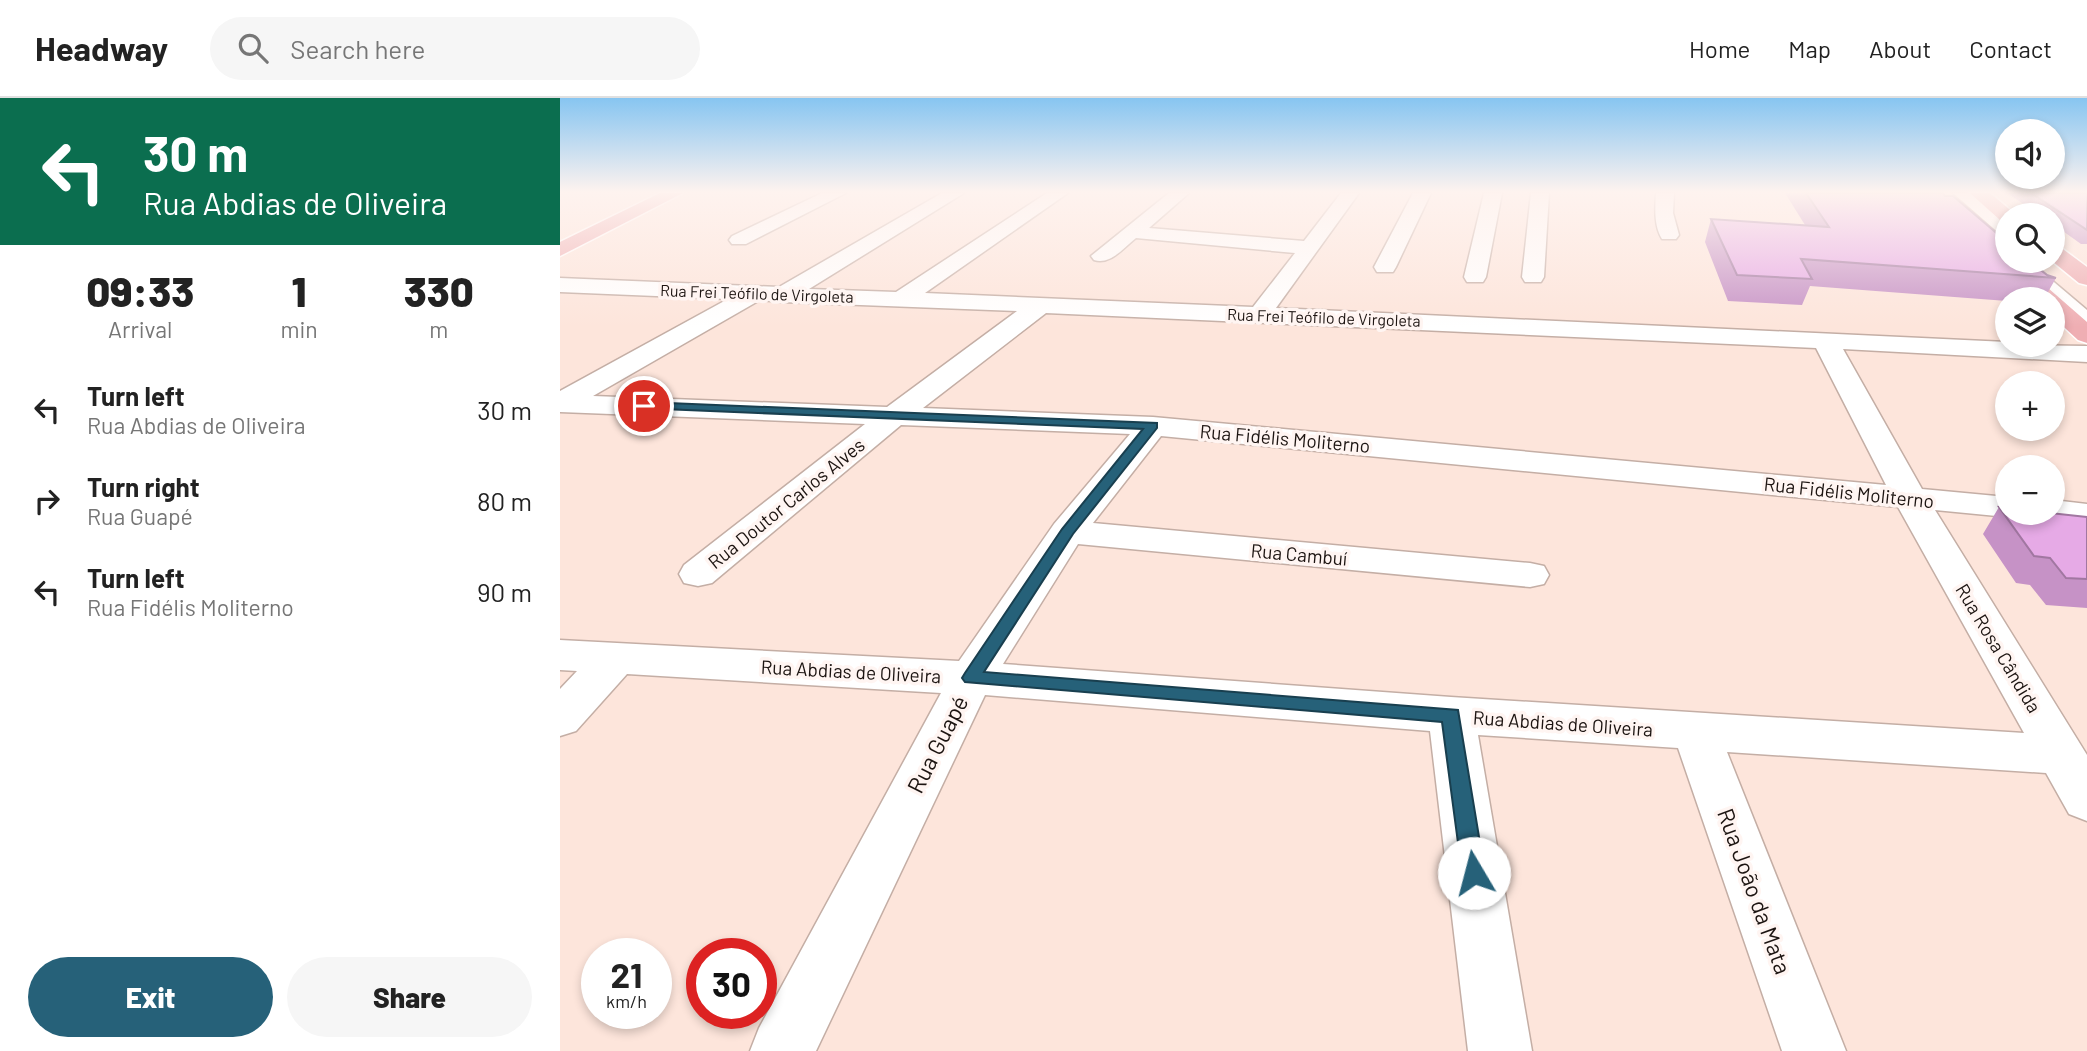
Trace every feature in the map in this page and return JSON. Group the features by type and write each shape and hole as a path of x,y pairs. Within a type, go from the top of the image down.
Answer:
{"main road":[{"path":"562,247 582,237"},
{"path":"1979,237 2034,287"},
{"path":"2065,261 2087,278"},
{"path":"2065,315 2087,335"}],"street":[{"path":"739,240 744,237"},
{"path":"782,295 880,237"},
{"path":"901,299 993,237"},
{"path":"1101,256 1125,237"},
{"path":"1193,237 1310,248"},
{"path":"1260,314 1318,237"},
{"path":"1385,267 1400,237"},
{"path":"1475,277 1483,237"},
{"path":"1533,277 1536,237"},
{"path":"2030,273 2087,322"},
{"path":"2061,273 2087,294"},
{"name":"Rua Frei Teófilo de Virgoleta","path":"560,285 1260,314 2087,354"},
{"path":"560,403 754,294"},
{"name":"Rua Doutor Carlos Alves","path":"698,575 895,415 1041,305"},
{"name":"Rua Rosa Cândida","path":"1825,341 1910,498 2087,799"},
{"name":"Rua Fidélis Moliterno","path":"560,403 1153,426 1995,506"},
{"name":"Rua Guapé","path":"782,1051 971,678 1067,532 1153,426"},
{"path":"2065,512 2087,515"},
{"name":"Rua Cambuí","path":"1067,532 1531,575"},
{"name":"Rua Abdias de Oliveira","path":"560,655 971,678 1451,715 2063,755"},
{"path":"560,718 617,658"},
{"path":"1451,715 1500,1051"},
{"name":"Rua João da Mata","path":"1696,732 1814,1051"}],"building":[{"path":"1720,237 1995,237 1995,273 2045,273 2056,278 1801,259 1812,279 1737,275"},
{"path":"2065,515 2087,517 2087,579 2066,578 2050,558 2034,556 2012,525 2065,525"}],"route":[{"path":"644,406 1153,426 1067,532 971,678 1451,715 1474,873"}]}
